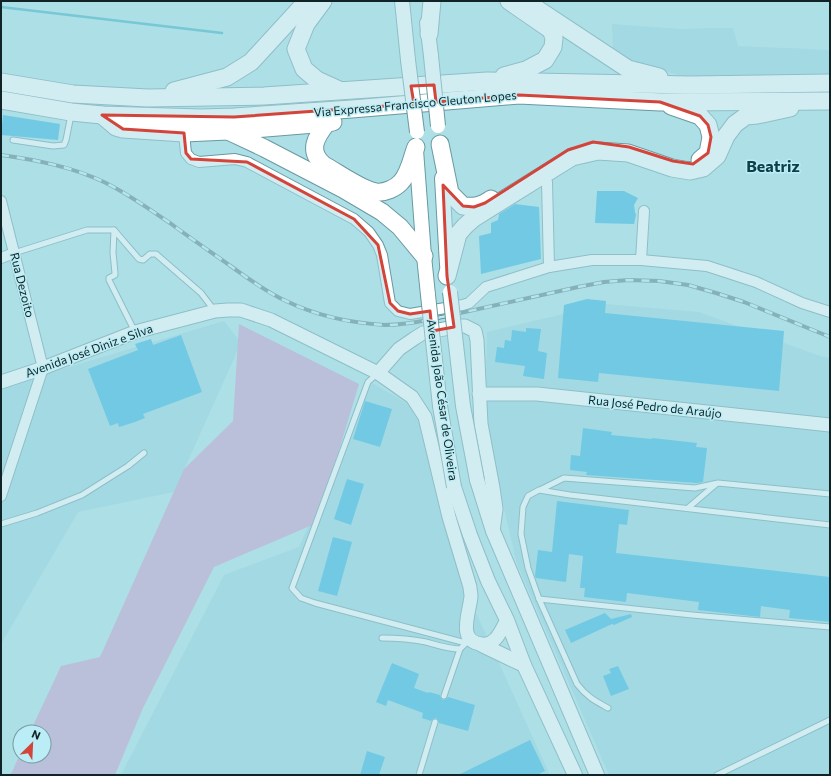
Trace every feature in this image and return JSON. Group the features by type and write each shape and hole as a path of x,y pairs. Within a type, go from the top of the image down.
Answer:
{"highway":[{"path":"148,98 227,77 251,62 307,1"},
{"path":"324,1 306,24 296,50 304,69 317,80 341,91"},
{"path":"429,34 432,1"},
{"path":"487,81 526,70 545,60 553,47 554,38 551,30 509,1"},
{"path":"528,2 628,70 690,85"},
{"name":"Via Expressa Francisco Cleuton Lopes","path":"1,82 73,94 148,98 264,96 487,81 690,85 830,83"},
{"name":"Via Expressa Francisco Cleuton Lopes","path":"1,100 71,112 102,115 214,118 352,109 519,95 660,102 830,101"},
{"path":"449,284 458,234 465,226 474,218 572,158 598,151 628,153 672,168 690,171 703,168 717,156 726,136 735,124 746,116 830,101"},
{"path":"440,144 450,192 463,206 474,207 485,203 568,150 593,142 629,147 673,161 693,164 702,159 708,153 711,137 708,125 700,116 660,102"},
{"path":"102,115 116,127 123,130 184,133 327,123 340,120 352,109"},
{"path":"327,123 318,135 315,142 314,150 319,161 366,189 377,192 393,188 402,182 408,170 416,140"},
{"path":"228,131 343,189 382,212 400,227 424,256"}],"main road":[{"name":"Avenida João César de Oliveira","path":"402,1 416,140 428,295 440,406 454,487 470,535 488,581 507,620 524,665 575,775"},
{"name":"Avenida João César de Oliveira","path":"424,1 429,34 440,144 449,284 463,406 477,480 493,531 597,775"},
{"path":"473,642 524,665"}],"street":[{"path":"184,133 186,153 191,159 200,162 235,159 247,162 354,219 369,232 378,245 382,255 390,303 398,311 410,314 464,306 486,286 549,267 592,260 641,260 708,266 756,282 802,303 830,312"},
{"path":"547,182 549,267"},
{"name":"Rua Dezoito","path":"1,201 43,368"},
{"path":"641,260 644,212"},
{"path":"1,258 14,253"},
{"name":"Avenida José Diniz e Silva","path":"1,382 43,368 135,332 215,311 228,310 241,310 271,320 378,373"},
{"path":"493,531 496,510 481,424 477,340 475,331 465,326 460,326 423,333 399,349 378,373 412,397 425,417 449,517 470,587 471,595 466,618 466,630 473,642 490,644 495,640 507,620"},
{"path":"1,496 43,368"},
{"name":"Rua José Pedro de Araújo","path":"479,394 537,394 830,425"}],"lane":[{"path":"13,140 53,146 64,145 71,112"},
{"path":"14,253 87,230 114,230 139,259 144,260 150,254 156,254 202,294 215,311"},
{"path":"114,230 113,253 115,274 109,278 109,280 135,332"},
{"path":"378,373 368,382 292,588 301,598 315,603 473,642"},
{"path":"1,524 37,513 82,495 128,466 144,453"},
{"path":"608,708 592,699 577,684 539,599 528,568 521,534 523,507 528,496 564,478 694,488 718,482 830,494"},
{"path":"688,508 718,482"},
{"path":"539,490 570,495 830,525"},
{"path":"539,599 692,615 830,627"},
{"path":"382,638 425,642 452,649 460,649 473,642"},
{"path":"444,696 460,649"},
{"path":"717,775 830,720"},
{"path":"419,775 435,722"}],"highlighted area":[{"path":"434,85 436,102 519,95 660,102 700,116 708,125 711,137 708,153 693,164 673,161 629,147 593,142 568,150 485,203 474,207 463,206 443,185 447,276 454,327 432,331 430,311 410,314 398,311 390,303 378,245 354,219 247,162 191,159 186,153 184,133 123,129 102,115 234,117 414,104 411,86"}],"shaded area":[{"path":"612,24 680,29 733,28 738,46 830,50 830,79 693,79 631,62 613,50"},
{"path":"606,304 699,312 817,355 830,358 830,775 609,775 517,564 485,428 487,332"},
{"path":"224,321 241,343 174,492 78,512 1,644 1,389 32,378"},
{"path":"239,324 359,384 317,523 214,567 143,708 115,775 9,775 16,764 52,764 52,724 34,724 61,666 100,657 184,469 233,421"},
{"path":"372,383 420,411 467,593 550,775 121,775 224,575 299,547"}],"building":[{"path":"3,115 60,124 58,140 1,135"},
{"path":"597,191 624,191 638,198 634,205 636,215 634,224 595,223"},
{"path":"515,204 539,207 541,259 481,274 479,236 491,233 491,223 498,220 499,214"},
{"path":"587,299 606,301 605,313 784,331 779,391 599,373 598,382 558,378 564,305"},
{"path":"526,328 541,329 538,351 547,353 544,379 523,376 525,366 495,362 497,347 504,348 505,340 511,341 512,330 526,332"},
{"path":"181,335 202,392 143,414 145,418 135,422 119,427 118,423 110,426 88,369 138,350 135,344 151,339 153,345"},
{"path":"365,401 392,409 380,447 353,439"},
{"path":"583,428 612,432 611,435 697,443 696,447 707,448 703,482 697,483 586,475 587,472 570,470 571,455 580,456"},
{"path":"347,479 364,484 351,525 334,519"},
{"path":"557,501 629,510 627,525 619,524 616,553 830,577 830,622 789,618 790,610 761,606 760,617 698,610 699,602 627,593 626,602 584,597 585,588 580,588 583,556 569,554 566,582 536,578 538,550 552,552"},
{"path":"333,537 352,542 337,596 318,591"},
{"path":"605,613 611,619 631,614 632,617 614,625 612,624 571,643 565,630"},
{"path":"392,663 419,674 414,688 440,695 443,700 448,697 475,705 468,731 439,723 436,718 431,721 422,718 423,713 388,700 386,706 376,702"},
{"path":"618,666 629,689 611,696 603,676 611,673 609,669"},
{"path":"530,740 545,771 537,775 458,775"},
{"path":"367,751 385,757 379,775 360,775"}],"waterway":[{"path":"1,7 222,33"}],"railway":[{"path":"1,155 28,159 68,168 106,183 170,223 251,281 272,294 310,311 334,318 372,324 403,324 433,319 604,282 629,280 659,281 688,285 744,302 830,337"}],"district":[{"name":"Beatriz","path":"773,166"}]}
